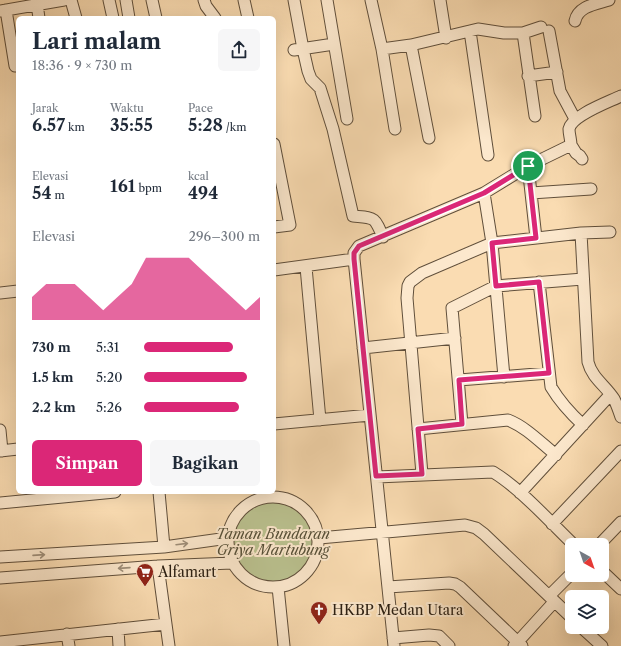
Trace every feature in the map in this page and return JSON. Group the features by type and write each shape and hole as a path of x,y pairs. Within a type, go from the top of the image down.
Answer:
{"street":[{"path":"15,66 3,11 22,4 37,4 64,0"},
{"path":"71,0 75,16"},
{"path":"109,0 113,16"},
{"path":"126,0 129,16"},
{"path":"152,0 156,16"},
{"path":"204,0 206,6 214,16"},
{"path":"244,0 248,16"},
{"path":"294,0 298,50 311,79 320,88 333,129 353,216 372,218 376,220 383,237"},
{"path":"327,0 347,119"},
{"path":"371,0 382,49 395,129"},
{"path":"440,0 446,38"},
{"path":"575,21 576,15 580,11 608,0"},
{"path":"37,4 39,16"},
{"path":"382,49 411,45 446,38 470,31 485,29 504,33 523,33 545,29 557,72 560,91 575,119"},
{"path":"470,31 488,155"},
{"path":"523,33 528,76 535,116"},
{"path":"298,50 334,44"},
{"path":"411,45 429,138"},
{"path":"528,76 557,72"},
{"path":"582,159 571,145 569,129 575,119 602,104 621,96"},
{"path":"449,646 429,634 394,642 354,253 358,247 484,193 528,166 571,145"},
{"path":"276,154 290,225 276,227"},
{"path":"528,166 536,238"},
{"path":"531,193 591,189"},
{"path":"484,193 492,243 504,377"},
{"path":"422,474 407,298 408,286 410,282 422,273 492,243 581,233 610,232"},
{"path":"581,233 588,362 593,375 614,400 621,417"},
{"path":"276,270 306,267 354,259"},
{"path":"306,267 320,420"},
{"path":"462,424 452,308 496,286 583,279"},
{"path":"539,282 551,387 558,399 583,424"},
{"path":"0,293 16,291"},
{"path":"363,348 455,338"},
{"path":"459,380 549,373"},
{"path":"520,493 610,395"},
{"path":"276,424 370,415"},
{"path":"418,429 508,420 516,423 556,454"},
{"path":"0,430 1,451 16,449"},
{"path":"552,524 621,451"},
{"path":"376,476 493,472 502,477 520,493 567,538"},
{"path":"0,503 93,494"},
{"path":"159,494 164,547"},
{"path":"269,494 287,498 303,506 314,520 319,538 317,555 309,571 295,582 278,587 260,586 244,577 232,563 228,538 232,523 241,510 254,500 269,494"},
{"path":"606,538 621,522"},
{"path":"319,538 465,525 476,528 565,611"},
{"path":"0,557 164,547 228,538"},
{"path":"0,578 158,566 232,563"},
{"path":"158,566 169,646"},
{"path":"609,578 621,589"},
{"path":"388,587 449,583 455,584 460,587 518,645 565,582"},
{"path":"278,587 284,646"},
{"path":"0,642 166,624"},
{"path":"118,629 119,646"},
{"path":"67,634 69,646"},
{"path":"589,634 602,646"}],"green space":[{"name":"Taman Bundaran Griya Martubung","path":"273,497 290,500 305,510 315,525 318,542 315,559 305,574 290,584 273,587 256,584 241,574 231,559 228,542 231,525 241,510 256,500"}],"place":[{"name":"Alfamart","path":"145,587"},
{"name":"HKBP Medan Utara","path":"319,625"}],"route":[{"path":"528,166 536,238 492,243 496,286 539,282 549,373 459,380 462,424 418,429 422,474 376,476 354,253 359,246 484,193 528,166"}]}
